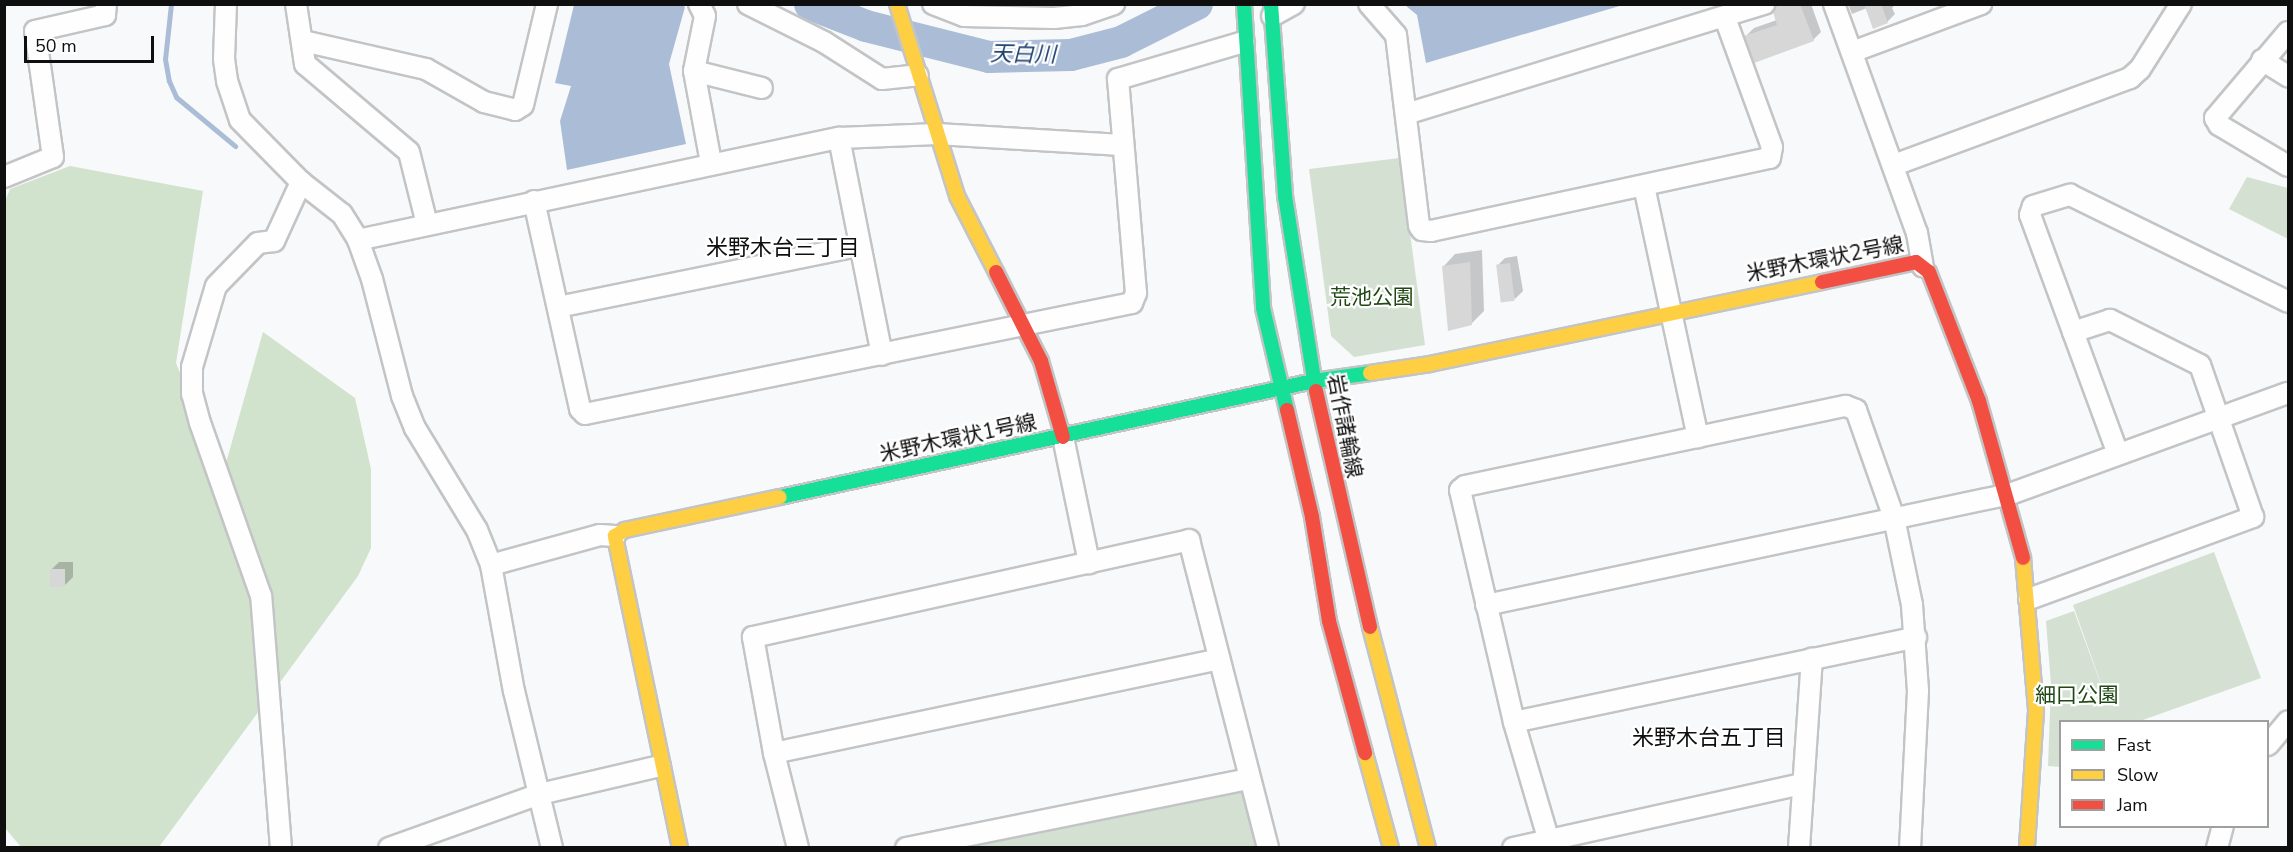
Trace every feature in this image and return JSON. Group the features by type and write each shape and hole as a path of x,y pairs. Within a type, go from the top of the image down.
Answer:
{"street":[{"path":"4,177 53,157 35,32 105,15 106,4"},
{"path":"226,4 225,70 240,120 301,182 342,214 358,240 372,279 402,396 415,428 477,530 491,565 514,691 552,848"},
{"path":"296,4 308,68 409,152 427,224"},
{"path":"303,41 426,69 484,102 515,110 523,105 547,4"},
{"path":"699,4 705,16 694,71 711,163"},
{"path":"748,4 824,42 882,79 917,70"},
{"path":"897,4 937,134 977,240 1025,326 1056,403 1089,564"},
{"path":"933,4 964,15 1082,15 1114,4"},
{"path":"1022,15 1060,4"},
{"path":"1271,10 1294,4"},
{"path":"1369,4 1396,35 1422,230 1644,186 1770,158 1772,147 1725,18"},
{"path":"1406,114 1725,18 1764,4"},
{"path":"1834,4 1894,165 1917,233 1923,266"},
{"path":"1852,52 1981,4"},
{"path":"1894,165 2130,78 2140,69 2181,4"},
{"name":"岩作諸輪線","path":"1271,10 1285,196 1314,381 1378,669 1428,848"},
{"path":"1244,11 1244,42 1263,308 1312,517 1329,621 1391,848"},
{"path":"2289,32 2262,60 2215,118 2219,125 2289,166"},
{"path":"534,201 579,410 585,414 1025,326 1136,300 1118,79 1244,42"},
{"path":"2262,60 2289,76"},
{"path":"694,71 762,88"},
{"path":"358,240 711,163 839,138 937,134 1122,145"},
{"path":"839,138 882,355"},
{"path":"281,848 261,596 200,423 192,394 192,367 216,286 258,243 274,241 301,182"},
{"path":"1644,186 1698,437"},
{"path":"2118,454 2030,214 2033,206 2064,195 2289,302"},
{"path":"558,307 859,246"},
{"name":"米野木環状2号線","path":"1314,381 1430,364 1671,311 1906,263 1923,266 1929,272 1979,401 2010,494 2029,599 2036,711 2027,848"},
{"path":"2029,599 2250,521 2253,511 2204,371 2195,361 2110,320 2073,332"},
{"name":"米野木環状1号線","path":"615,538 625,530 1314,381"},
{"path":"1486,605 2010,494 2289,393"},
{"path":"1549,842 1514,722 1458,497 1465,486 1698,437 1852,408 1894,518 1916,637 1918,691 1910,848"},
{"path":"491,565 600,535 615,538 660,766 680,848"},
{"path":"798,848 774,753 752,644 758,633 1089,564 1189,540 1247,779 1268,848"},
{"path":"1514,722 1916,637"},
{"path":"1799,848 1812,658"},
{"path":"774,753 1217,660"},
{"path":"2269,744 2289,721"},
{"path":"389,848 540,794 660,766"},
{"path":"906,848 1247,779"},
{"path":"1513,848 1549,842 1802,784"},
{"path":"2217,848 2222,828"}],"green space":[{"name":"荒池公園","path":"1400,158 1425,345 1354,357 1331,336 1309,169"},
{"path":"70,166 203,191 176,363 222,477 263,332 355,398 371,469 371,548 358,576 159,847 21,847 5,828 4,204 10,189"},
{"path":"2247,177 2288,188 2288,239 2229,209"},
{"path":"2214,552 2261,678 2143,720 2114,720 2073,605"},
{"name":"細口公園","path":"2074,611 2114,720 2059,720 2059,767 2048,766 2051,685 2046,621"},
{"path":"1234,787 1243,793 1259,847 947,848"}],"water":[{"path":"681,4 685,7 669,64 686,144 567,170 560,121 571,86 555,83 574,5"},
{"path":"1405,5 1623,5 1426,63 1417,15"}],"building":[{"path":"1800,4 1814,41 1754,63 1744,36 1777,25 1773,12 1776,6"},
{"path":"1864,4 1881,4 1888,23 1873,29"},
{"path":"1470,262 1472,325 1448,331 1442,266"},
{"path":"1510,263 1515,301 1501,302 1496,265"},
{"path":"50,569 65,569 65,587 50,587"}],"waterway":[{"path":"171,4 165,59 169,81 176,97 235,146"},
{"name":"天白川","path":"810,4 866,26 989,57 1071,55 1121,42 1197,4"}],"traffic: fast":[{"path":"1244,4 1263,308 1287,410"},
{"path":"1271,4 1285,196 1316,391"},
{"path":"780,497 1314,381 1370,373"}],"traffic: slow":[{"path":"897,4 957,196 996,272"},
{"path":"1370,373 1430,364 1822,282"},
{"path":"680,848 615,536 625,530 780,497"},
{"path":"2023,558 2036,711 2027,848"},
{"path":"1370,627 1428,848"},
{"path":"1365,753 1391,848"}],"traffic: jam":[{"path":"1822,282 1916,262 1929,272 1979,401 2023,558"},
{"path":"996,272 1041,361 1063,437"},
{"path":"1316,391 1370,627"},
{"path":"1287,410 1312,517 1329,621 1365,753"}],"district":[{"name":"米野木台三丁目","path":"783,249"},
{"name":"米野木台五丁目","path":"1709,739"}]}
